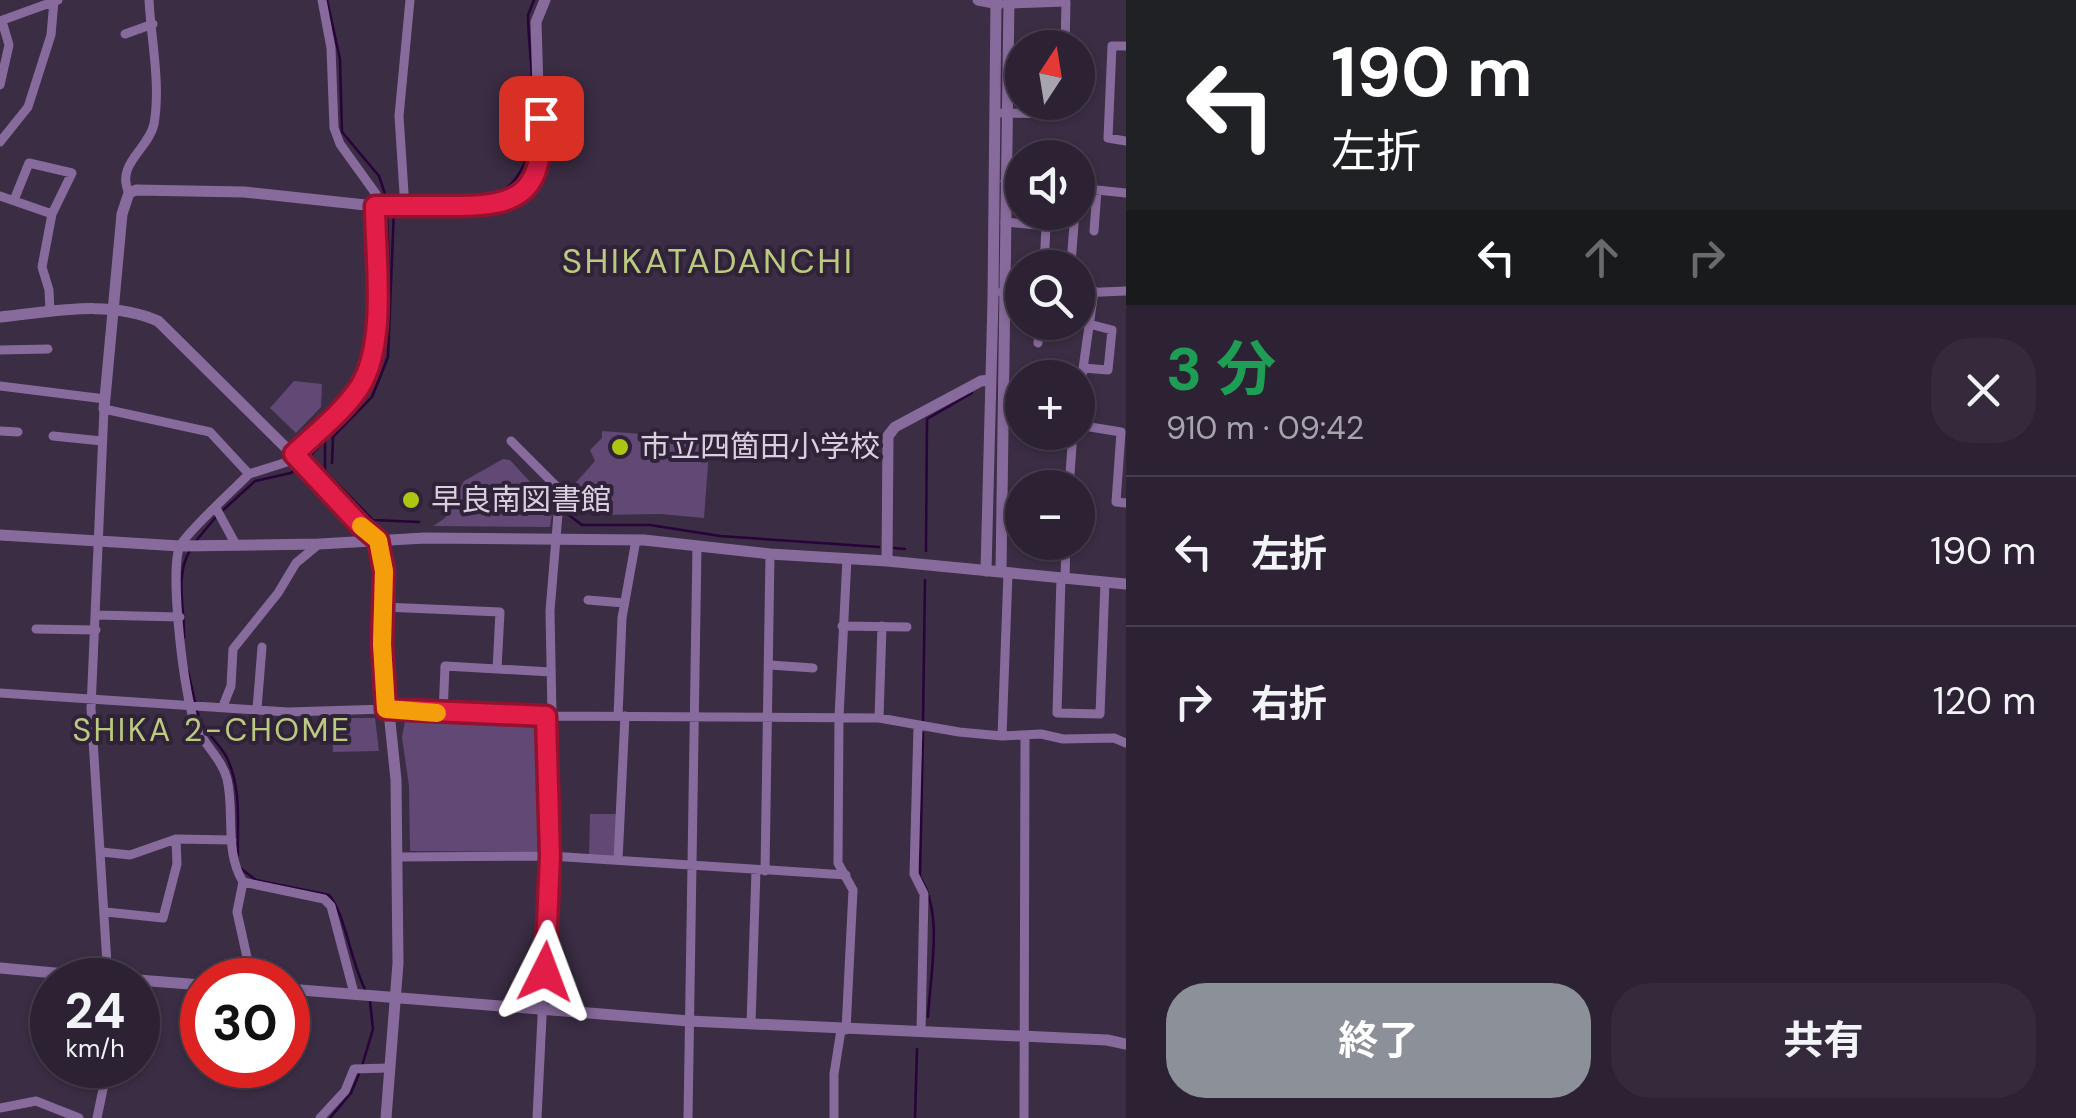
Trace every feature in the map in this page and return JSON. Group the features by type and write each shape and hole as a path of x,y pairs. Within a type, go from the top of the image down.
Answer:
{"street":[{"path":"107,958 92,700 102,441 107,348 116,308 122,214 130,193 126,178 136,151 150,137 154,123 149,0"},
{"path":"322,0 331,48 334,128 340,144 372,186 378,206 376,317 369,370 301,461 249,474 219,512 182,546 176,590 179,652 195,726 226,773 232,806 233,866 244,882 324,899 332,906 363,994"},
{"path":"401,202 399,116 410,0"},
{"path":"130,193 244,192 378,206 401,202 502,204 527,187 540,158 536,22 544,0"},
{"path":"978,0 1066,2 1065,30"},
{"path":"0,86 9,45 1,21 48,2 51,35 28,106 0,142"},
{"path":"986,571 996,429 1002,2"},
{"path":"126,34 152,24"},
{"path":"1126,46 1112,46 1108,138 1126,141"},
{"path":"1000,113 1005,113"},
{"path":"1000,113 1004,222 991,380 1004,573 1002,736"},
{"path":"14,200 29,164 72,174 52,214 42,267 50,312"},
{"path":"1094,231 1097,190 1126,193"},
{"path":"0,196 52,214"},
{"path":"1004,222 1046,226 1045,250"},
{"path":"998,291 1005,292"},
{"path":"1095,291 1126,291"},
{"path":"0,317 116,308 158,321 378,540 384,571 382,644 386,709 396,780 396,999 386,1118"},
{"path":"1095,326 1112,330 1108,370 1095,369"},
{"path":"0,350 48,349"},
{"path":"887,561 888,436 895,427 982,381 991,380"},
{"path":"0,386 104,404 210,432 249,474"},
{"path":"1095,428 1121,432 1116,502 1126,504"},
{"path":"996,429 1005,430"},
{"path":"0,431 18,432"},
{"path":"54,436 102,441"},
{"path":"511,441 560,490 550,611 550,856 537,1118"},
{"path":"219,512 236,545"},
{"path":"0,535 182,546 378,540 636,540 1126,584"},
{"path":"618,860 624,603 636,540"},
{"path":"224,706 231,686 233,650 296,563 319,544"},
{"path":"688,1118 696,546"},
{"path":"750,1024 768,715 770,554"},
{"path":"834,1118 834,1074 844,1030 853,890 838,862 846,558"},
{"path":"1064,560 1056,712 1100,714 1105,582"},
{"path":"588,600 624,603"},
{"path":"384,606 500,612 498,669"},
{"path":"96,615 180,617"},
{"path":"842,626 908,626"},
{"path":"878,718 882,626"},
{"path":"36,629 96,630"},
{"path":"257,709 262,648"},
{"path":"770,665 813,668"},
{"path":"443,714 444,666 551,672"},
{"path":"0,693 288,712 386,709 549,716 878,718 918,727 1002,736 1114,738 1126,742"},
{"path":"918,727 914,874 924,894 926,932 921,1031"},
{"path":"1024,1118 1025,735"},
{"path":"102,852 130,855 176,840 232,840"},
{"path":"106,912 163,918 176,864 176,840"},
{"path":"397,857 550,856 846,875"},
{"path":"244,882 237,912 247,958"},
{"path":"0,968 30,971"},
{"path":"310,990 689,1021 1126,1044"},
{"path":"320,1118 359,1068 388,1068"},
{"path":"97,1118 103,1088"},
{"path":"0,1108 36,1101 79,1118"}],"shaded area":[{"path":"294,381 322,384 321,407 296,433 270,408"},
{"path":"602,431 710,439 704,518 600,515 571,488 595,461 590,450 602,438"},
{"path":"503,459 510,460 553,507 550,527 433,526 445,518 464,481"},
{"path":"406,716 543,720 548,852 410,851 409,786 402,737"},
{"path":"331,718 375,718 379,751 333,752"},
{"path":"590,814 619,814 618,857 589,855"}],"waterway":[{"path":"327,0 340,59 342,132 379,176 387,200"},
{"path":"394,201 486,197 507,187 521,170 532,120 528,15 534,0"},
{"path":"332,463 333,437 372,397 388,357 394,209"},
{"path":"304,462 362,398 381,361 388,297 387,213"},
{"path":"926,551 927,419 972,393"},
{"path":"325,442 325,471 373,520 419,522"},
{"path":"221,512 255,481 291,473 298,467"},
{"path":"566,513 582,525 650,525 720,536 879,547"},
{"path":"195,542 215,518"},
{"path":"894,548 905,549"},
{"path":"184,638 182,581 191,549"},
{"path":"923,722 925,580"},
{"path":"188,671 195,702"},
{"path":"197,710 232,770 238,806 238,855"},
{"path":"923,733 920,877 932,908 934,926 928,1017"},
{"path":"240,868 256,880 329,895 365,989"},
{"path":"362,1066 373,1029 370,1001"},
{"path":"915,1118 917,1049"},
{"path":"330,1118 351,1093 359,1074"}],"slow traffic":[{"path":"361,526 378,540 384,571 382,644 386,709 437,713"}],"place":[{"name":"市立四箇田小学校","path":"620,447"},
{"name":"早良南図書館","path":"411,500"}],"district":[{"name":"SHIKATADANCHI","path":"708,261"},
{"name":"SHIKA 2-CHOME","path":"212,730"}],"route":[{"path":"541,118 536,174 516,197 486,206 375,206 376,317 369,370 348,403 294,454 378,540 384,571 382,644 386,709 546,716 550,856 545,972"}]}
